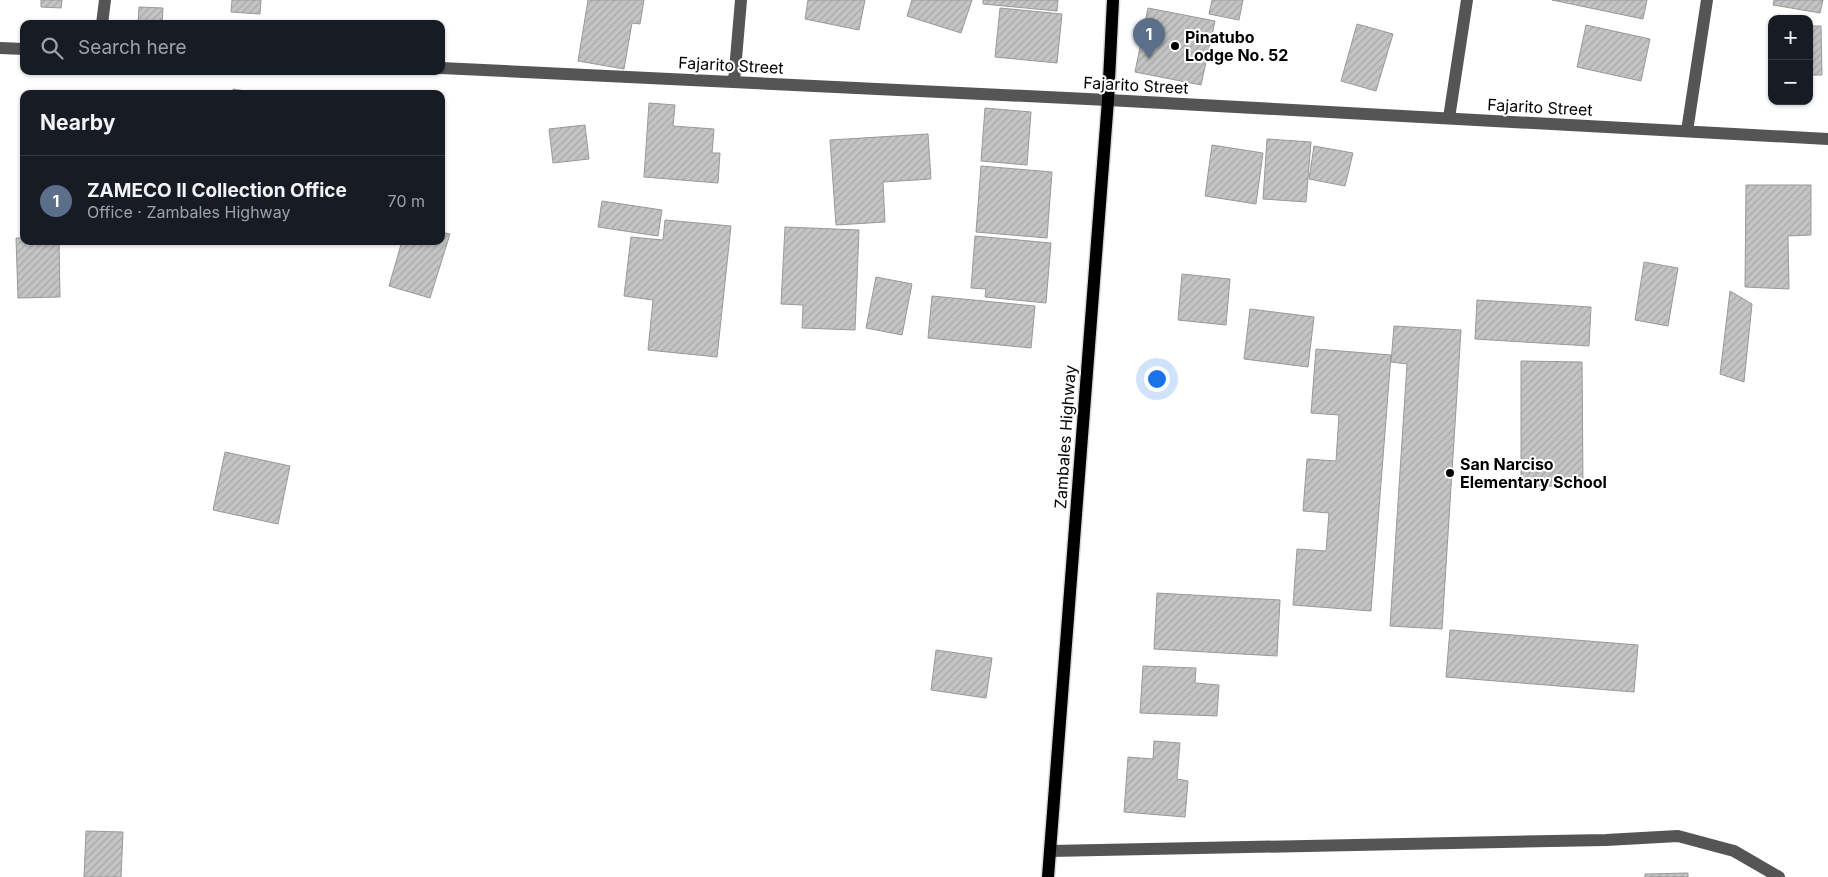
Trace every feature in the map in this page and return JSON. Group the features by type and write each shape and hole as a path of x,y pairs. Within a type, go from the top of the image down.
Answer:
{"main road":[{"name":"Zambales Highway","path":"1048,877 1108,100 1113,0"}],"street":[{"path":"102,20 105,0"},
{"path":"734,82 741,0"},
{"path":"1449,118 1467,0"},
{"path":"1687,131 1707,0"},
{"path":"0,48 20,49"},
{"name":"Fajarito Street","path":"445,68 1108,100 1828,139"},
{"path":"1050,851 1596,840 1678,836 1734,850 1779,877"}],"building":[{"path":"41,0 62,0 61,8 41,7"},
{"path":"232,0 261,0 260,14 231,12"},
{"path":"588,0 644,0 640,24 632,23 624,69 578,61"},
{"path":"808,0 865,0 859,30 805,19"},
{"path":"912,0 972,0 961,33 907,16"},
{"path":"983,0 1058,0 1057,11 983,4"},
{"path":"1212,0 1243,0 1239,20 1209,14"},
{"path":"1552,0 1647,0 1643,19"},
{"path":"1774,0 1823,0 1820,13 1773,5"},
{"path":"139,7 163,8 162,20 138,20"},
{"path":"1000,8 1062,14 1057,63 995,57"},
{"name":"Pinatubo Lodge No. 52","path":"1148,8 1215,21 1201,85 1135,72"},
{"path":"1357,24 1393,34 1376,91 1341,81"},
{"path":"1586,25 1650,39 1641,81 1577,67"},
{"path":"1813,26 1821,26 1822,75 1813,75"},
{"path":"649,103 675,105 673,126 714,129 712,153 720,153 718,183 644,177"},
{"path":"985,108 1031,112 1027,165 981,161"},
{"path":"585,125 589,159 553,163 549,129"},
{"path":"928,134 931,179 883,182 885,222 836,225 830,140"},
{"path":"1267,139 1311,142 1306,202 1263,199"},
{"path":"1212,145 1263,153 1256,204 1205,196"},
{"path":"1314,146 1353,153 1345,186 1309,179"},
{"path":"981,166 1052,172 1047,238 976,232"},
{"path":"1746,185 1811,185 1811,235 1788,236 1789,289 1745,287"},
{"path":"602,201 662,210 658,236 598,227"},
{"path":"665,220 731,226 717,357 648,350 653,300 624,296 631,237 663,240"},
{"path":"785,227 859,230 855,330 802,328 803,305 781,304"},
{"path":"445,233 450,234 430,298 389,286 401,245 445,245"},
{"path":"975,236 1051,243 1046,303 985,297 986,289 971,288"},
{"path":"16,238 20,238 20,245 59,245 60,297 18,298"},
{"path":"1644,262 1678,268 1668,326 1635,320"},
{"path":"1182,274 1230,279 1226,325 1178,320"},
{"path":"876,277 912,284 902,335 866,328"},
{"path":"1730,291 1752,304 1744,382 1720,374"},
{"path":"932,296 1035,306 1031,348 928,338"},
{"path":"1477,300 1591,307 1589,346 1475,339"},
{"path":"1250,309 1314,317 1308,367 1244,359"},
{"path":"1394,326 1461,330 1442,629 1390,626 1407,364 1391,362"},
{"path":"1316,349 1391,355 1371,611 1293,605 1297,549 1326,551 1329,513 1303,511 1307,459 1336,461 1339,415 1311,413"},
{"path":"1521,361 1582,362 1583,486 1521,486"},
{"path":"225,452 290,466 278,524 213,510"},
{"path":"1157,593 1280,600 1277,656 1154,649"},
{"path":"1450,630 1638,645 1634,692 1446,677"},
{"path":"936,650 992,658 986,698 931,690"},
{"path":"1143,666 1196,668 1195,683 1219,685 1217,716 1140,713"},
{"path":"1154,741 1180,743 1177,779 1188,781 1185,817 1124,812 1128,757 1153,759"},
{"path":"86,831 123,832 121,877 84,877"},
{"path":"1688,873 1688,877 1645,877 1645,874"}],"place":[{"name":"Pinatubo Lodge No. 52","path":"1175,46"},
{"name":"ZAMECO II Collection Office","path":"1149,59"},
{"name":"San Narciso Elementary School","path":"1450,473"}]}
